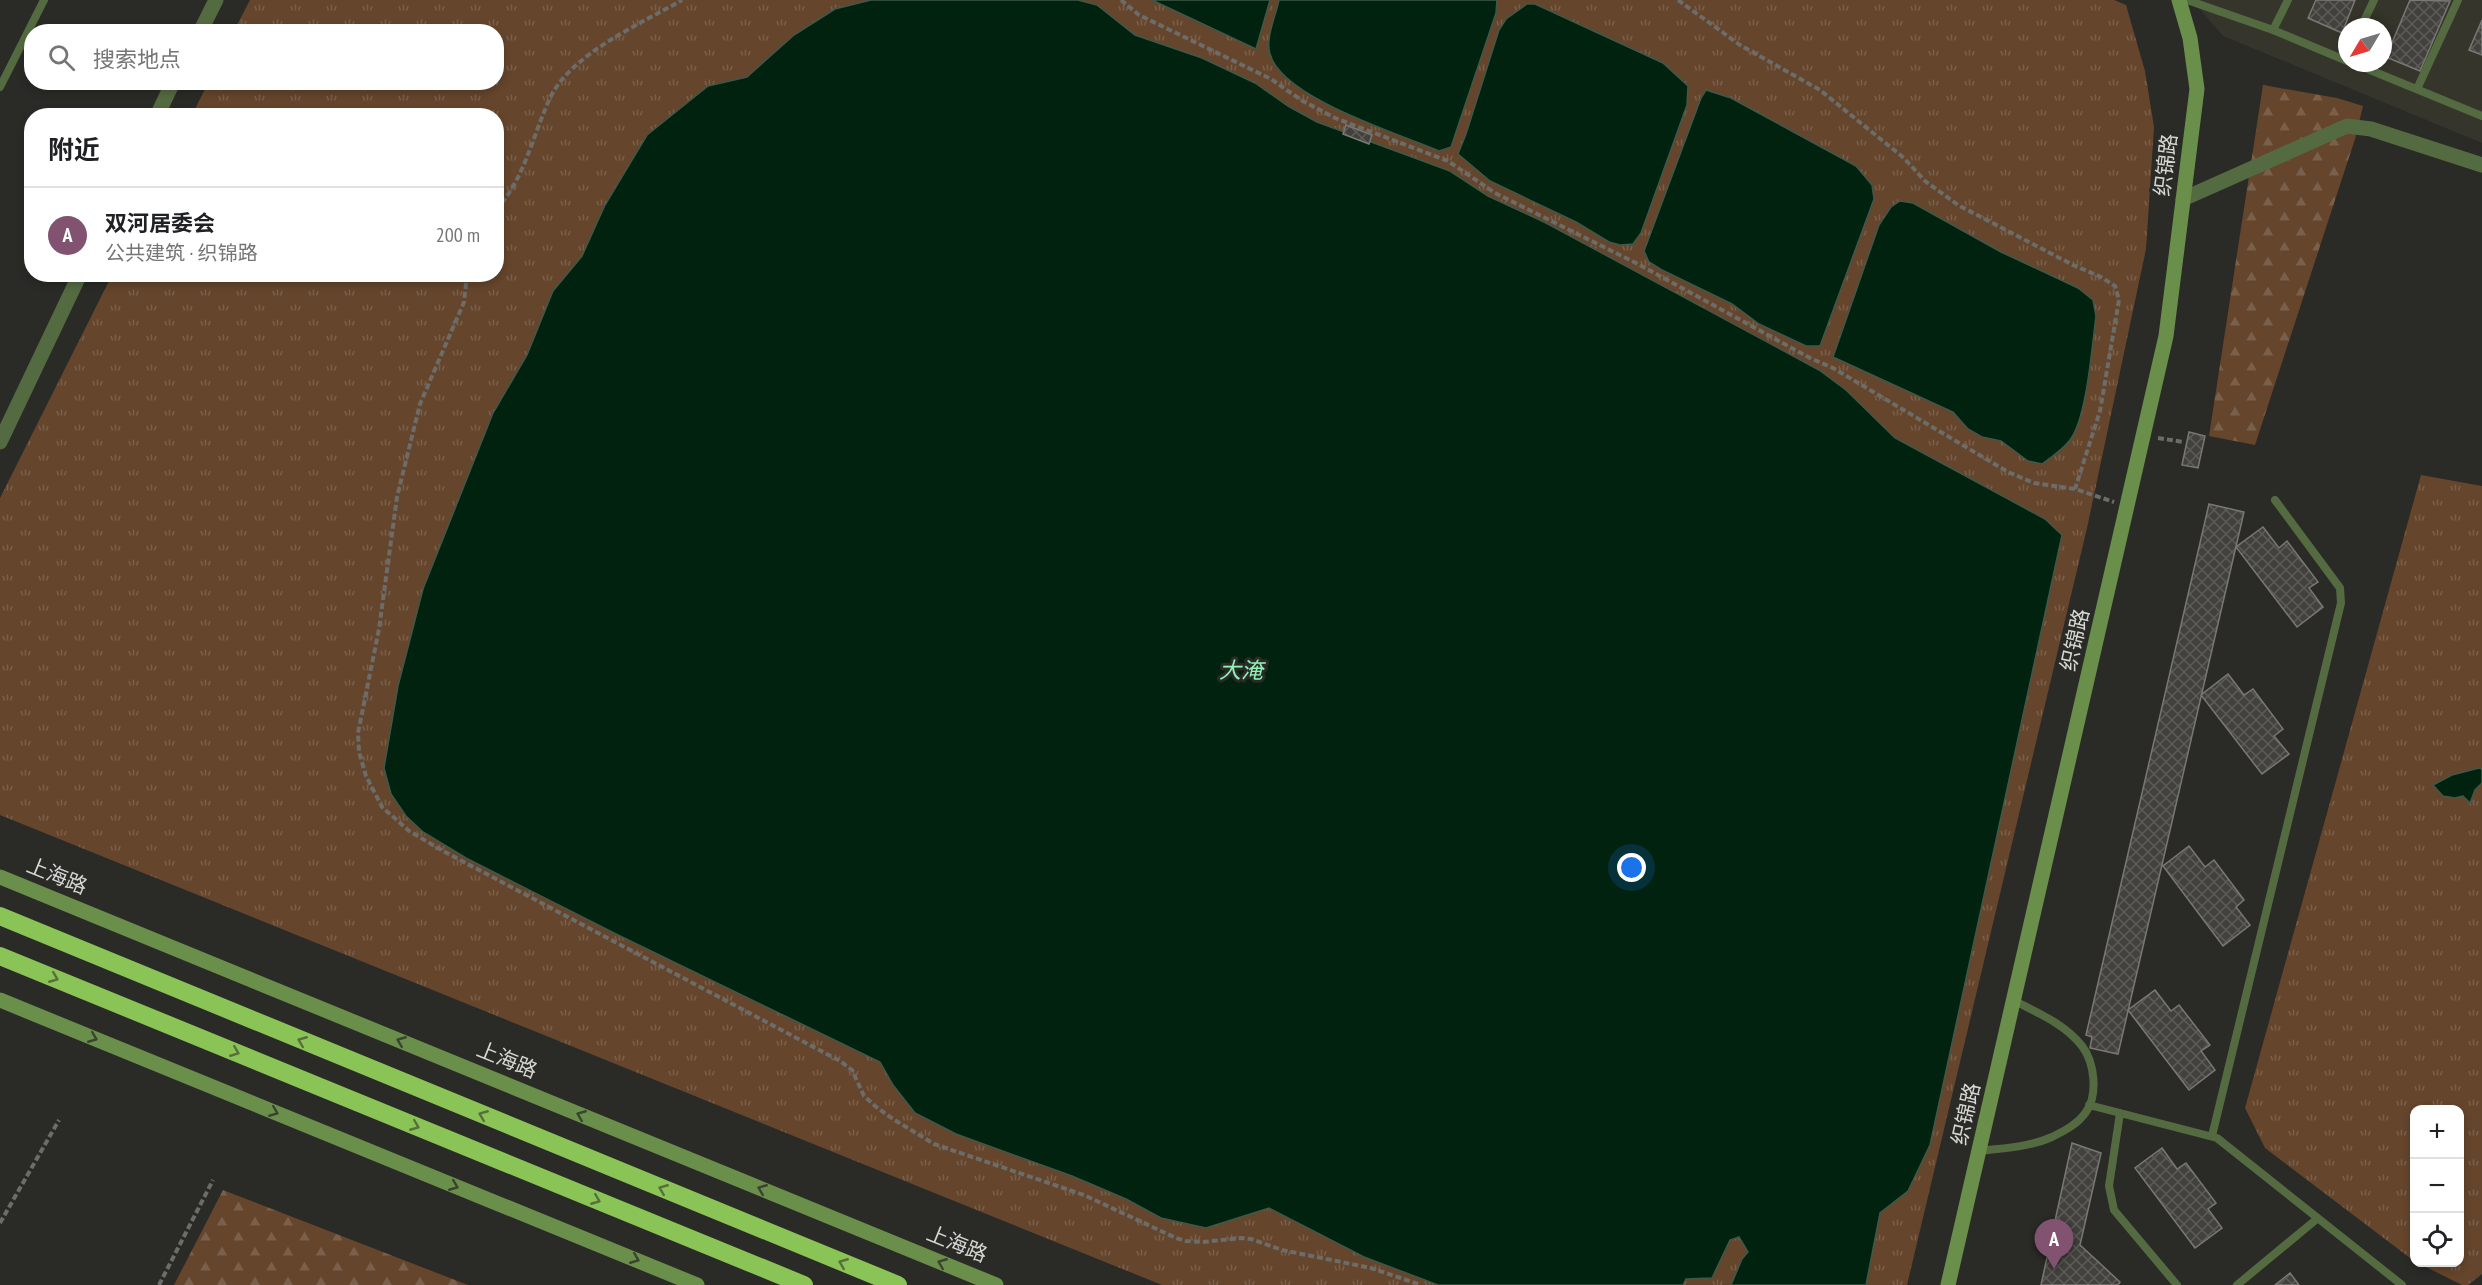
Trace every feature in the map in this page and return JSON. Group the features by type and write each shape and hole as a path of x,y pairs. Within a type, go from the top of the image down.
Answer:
{"highway":[{"path":"0,916 898,1285"},
{"path":"0,956 804,1285"}],"main road":[{"name":"织锦路","path":"1948,1285 2166,336 2197,89 2190,38 2179,0"},
{"name":"上海路","path":"0,877 996,1285"},
{"path":"0,1000 697,1285"}],"street":[{"path":"204,24 216,0"},
{"path":"161,108 169,90"},
{"path":"2183,200 2347,126 2371,129 2482,165"},
{"path":"0,442 76,282"}],"lane":[{"path":"32,24 44,0"},
{"path":"2187,0 2338,56"},
{"path":"2273,30 2288,0"},
{"path":"2365,18 2374,0"},
{"path":"2417,89 2458,0"},
{"path":"0,87 24,40"},
{"path":"2377,72 2482,116"},
{"path":"2212,1136 2342,603 2340,588 2275,500"},
{"path":"1980,1151 2025,1145 2050,1137 2073,1125 2087,1112 2094,1088 2093,1071 2083,1047 2055,1021 2013,1000"},
{"path":"2088,1105 2217,1138 2402,1285"},
{"path":"2120,1113 2109,1186 2114,1210 2177,1285"},
{"path":"2237,1285 2318,1218"}],"path":[{"path":"504,200 513,188 528,158 550,97 568,74 606,44 681,0"},
{"path":"1121,0 1139,15 1271,79 1300,100 1335,118 1448,161 1495,193 1638,264 1810,358 1833,368 2008,472 2034,483 2075,489 2127,506"},
{"path":"1677,0 1740,45 1820,90 1904,158 1925,181 1958,205 2115,286 2119,300 2100,411 2075,489"},
{"path":"466,282 464,302 420,404 397,496 379,628 358,733 359,752 366,776 376,797 394,820 445,852 840,1061 852,1070 864,1096 869,1101 934,1144 1084,1195 1159,1231 1186,1241 1251,1239 1282,1250 1371,1268 1421,1285"},
{"path":"2143,436 2184,442"},
{"path":"0,1223 59,1120"},
{"path":"159,1285 213,1180"}],"shaded area":[{"path":"2192,0 2482,0 2482,143 2223,36"}],"green space":[{"name":"大淹","path":"250,0 2114,0 2126,5 2145,71 2154,127 2146,249 2087,528 1907,1285 1162,1285 0,815 0,498 108,282 504,282 504,108 196,108 204,90 504,90 504,24 238,24"},
{"path":"2263,85 2337,98 2363,106 2355,139 2255,445 2209,436"},
{"path":"2421,475 2482,486 2482,1274 2468,1285 2462,1285 2426,1267 2464,1267 2464,1105 2410,1105 2410,1258 2265,1148 2245,1108"},
{"path":"223,1190 468,1285 174,1285"}],"water":[{"name":"大淹","path":"871,0 1078,0 1097,5 1135,35 1202,58 1255,83 1288,106 1317,122 1450,171 1488,196 1546,223 1819,370 1846,390 1895,438 2045,519 2062,535 1930,1145 1908,1191 1880,1213 1866,1285 1731,1285 1742,1259 1748,1252 1739,1237 1730,1240 1712,1278 1686,1279 1683,1285 1438,1285 1364,1257 1269,1208 1206,1228 1161,1218 1126,1199 1072,1176 956,1134 915,1113 893,1085 880,1062 616,934 466,858 423,832 406,816 391,794 384,768 398,686 423,589 493,413 527,355 553,291 582,256 605,205 647,135 708,86 747,77 794,35 835,9"},
{"path":"1152,0 1270,0 1256,49"},
{"path":"1279,0 1497,0 1496,13 1451,147 1439,151 1371,124 1318,100 1296,85 1279,70 1270,54 1270,34"},
{"path":"1527,4 1535,4 1663,63 1688,86 1687,105 1641,233 1633,244 1620,245 1609,242 1576,222 1490,181 1458,154 1499,30 1506,19"},
{"path":"1706,90 1731,98 1856,166 1872,185 1874,199 1820,346 1806,346 1759,324 1732,304 1649,262 1644,251"},
{"path":"1900,201 1913,203 2001,252 2078,288 2093,300 2096,316 2088,381 2081,415 2070,440 2042,464 2028,461 2001,441 1982,437 1968,429 1953,412 1833,357 1879,225 1891,207"},
{"path":"2482,769 2482,783 2475,790 2470,803 2463,796 2455,798 2443,796 2433,785 2452,775"}],"building":[{"path":"2316,0 2355,0 2348,18 2338,18 2338,31 2308,18"},
{"path":"2410,0 2450,1 2420,71 2392,59 2392,43"},
{"path":"2482,20 2482,55 2469,50"},
{"path":"1346,125 1372,135 1369,144 1343,134"},
{"path":"2189,432 2205,436 2198,468 2182,465"},
{"path":"2209,504 2244,512 2118,1054 2090,1048 2092,1037 2086,1035"},
{"path":"2263,527 2279,548 2287,541 2318,582 2309,588 2323,607 2297,627 2236,547"},
{"path":"2228,674 2244,695 2253,689 2283,729 2274,736 2289,754 2262,774 2201,695"},
{"path":"2189,846 2205,867 2214,860 2244,900 2236,907 2250,925 2223,946 2163,866"},
{"path":"2155,990 2171,1011 2179,1005 2210,1045 2201,1051 2215,1070 2189,1090 2128,1010"},
{"path":"2072,1143 2101,1153 2080,1245 2120,1282 2118,1285 2041,1285"},
{"path":"2162,1148 2177,1169 2186,1163 2216,1203 2208,1209 2222,1228 2195,1248 2135,1168"},
{"path":"2290,1273 2299,1285 2275,1285"}],"place":[{"name":"双河居委会","path":"2054,1269"}]}
